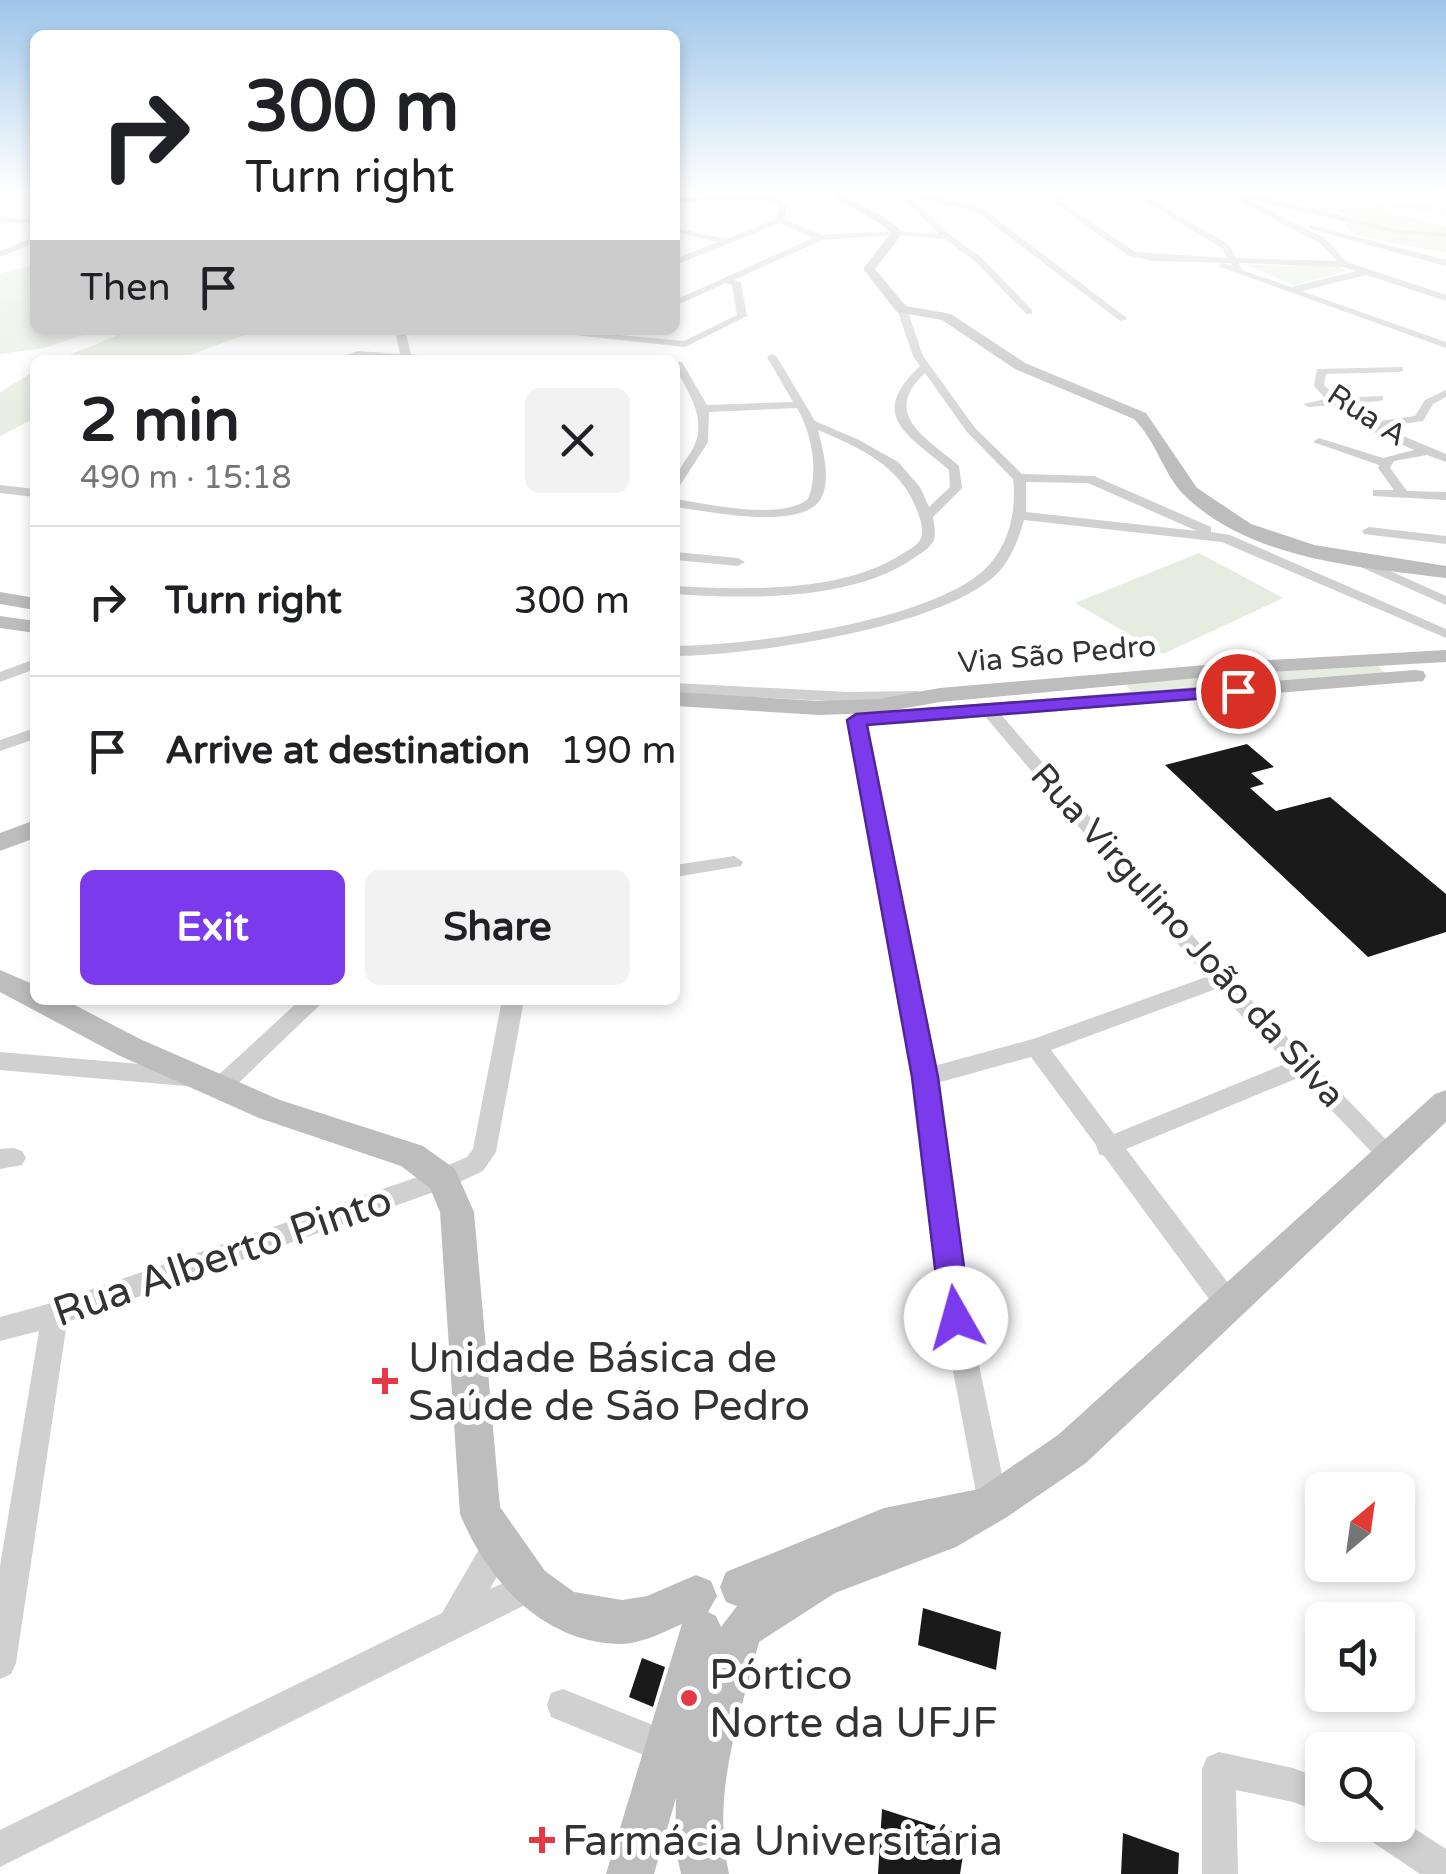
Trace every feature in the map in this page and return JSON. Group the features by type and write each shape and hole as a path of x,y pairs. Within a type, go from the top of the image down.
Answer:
{"main road":[{"path":"875,276 902,309 946,316 1020,366 1140,416 1156,430 1180,481 1216,513 1276,539 1359,561 1446,572"},
{"path":"0,600 30,603"},
{"path":"0,622 30,626"},
{"name":"Via São Pedro","path":"680,699 819,708 878,706 940,695 1228,669 1441,657"},
{"name":"Via São Pedro","path":"1396,678 1441,657"},
{"path":"1153,698 1156,694 1250,682 1246,674 1228,669"},
{"path":"680,710 856,720 1446,674"},
{"path":"990,712 986,701 994,696 1086,686 1092,681"},
{"path":"0,843 30,830"},
{"path":"0,980 30,995"},
{"path":"49,1005 129,1047 270,1109 412,1156 443,1179 457,1212 480,1514 530,1586 564,1612 622,1622 649,1617 720,1616 942,1532 989,1505 1072,1449 1446,1103"},
{"path":"630,1874 720,1616"},
{"path":"706,1874 700,1859 696,1810 720,1616"}],"street":[{"path":"680,301 736,276"},
{"path":"995,276 1029,312"},
{"path":"1067,276 1123,319"},
{"path":"1260,276 1446,345"},
{"path":"1290,290 1347,276"},
{"path":"1380,276 1446,298"},
{"path":"588,335 685,344 742,316 736,283 728,280"},
{"path":"680,651 743,648 916,609 985,577 1008,548 1022,488 1019,478 971,430 922,361 902,309"},
{"path":"680,504 783,514 810,506 814,500 819,460 811,424 772,357"},
{"path":"922,361 903,390 901,419 955,469 956,488 926,516"},
{"path":"680,367 704,409 702,442 680,476"},
{"name":"Rua A","path":"1399,368 1321,370 1319,386 1337,403 1372,425 1410,443 1430,444 1446,458"},
{"path":"1372,425 1419,419 1429,402 1446,393"},
{"path":"1309,404 1379,398"},
{"path":"704,409 800,406"},
{"path":"680,590 826,584 864,576 924,545 928,536 926,516 914,487 894,465 855,442 811,424"},
{"path":"1319,442 1386,464"},
{"path":"1403,494 1384,468 1389,458 1430,444"},
{"path":"1019,478 1090,478 1446,634"},
{"path":"0,489 30,492"},
{"path":"1377,493 1446,496"},
{"path":"1017,515 1225,538"},
{"path":"1370,531 1446,540"},
{"path":"680,556 738,562"},
{"path":"1359,561 1446,601"},
{"path":"0,677 30,666"},
{"path":"680,688 848,697 940,695"},
{"name":"Rua Virgulino João da Silva","path":"990,712 1220,980 1389,1155"},
{"path":"856,720 925,1077 956,1318 989,1505"},
{"path":"0,746 30,736"},
{"path":"680,870 734,862"},
{"path":"925,1077 1036,1047 1220,980"},
{"path":"0,1061 210,1083 308,1005"},
{"name":"Rua Alberto Pinto","path":"0,1329 55,1314 443,1179 475,1164 484,1152 513,1005"},
{"path":"1036,1047 1107,1147 1229,1305"},
{"path":"1107,1147 1301,1067"},
{"path":"0,1663 55,1314"},
{"path":"451,1628 500,1543"},
{"path":"0,1849 530,1586"},
{"path":"562,1705 651,1740"},
{"path":"1220,1874 1219,1769 1305,1789"},
{"path":"1403,1842 1446,1870"}],"shaded area":[{"path":"0,276 30,276 30,335 83,335 45,348 0,354"},
{"path":"1274,276 1326,276 1294,285"},
{"path":"119,335 244,335 190,355 69,355"},
{"path":"30,374 30,421 0,436 0,392"},
{"path":"1199,553 1283,598 1163,654 1075,603"},
{"path":"1376,664 1387,675 1265,685 1255,673"},
{"path":"1232,675 1242,678 1243,683 1150,690 1145,696 1135,696 1125,683"}],"building":[{"path":"1247,744 1274,767 1251,773 1264,784 1250,788 1276,811 1330,797 1446,894 1446,932 1368,957 1165,765"},
{"path":"923,1608 1001,1632 996,1670 918,1645"},
{"path":"642,1658 665,1667 653,1707 629,1697"},
{"path":"882,1809 966,1836 960,1874 878,1874"},
{"path":"1123,1833 1179,1853 1178,1874 1121,1874"}],"place":[{"name":"Unidade Básica de Saúde de São Pedro","path":"385,1381"},
{"name":"Pórtico Norte da UFJF","path":"689,1698"},
{"name":"Farmácia Universitária","path":"542,1840"}],"route":[{"path":"956,1318 925,1077 856,720 1238,691"}]}
